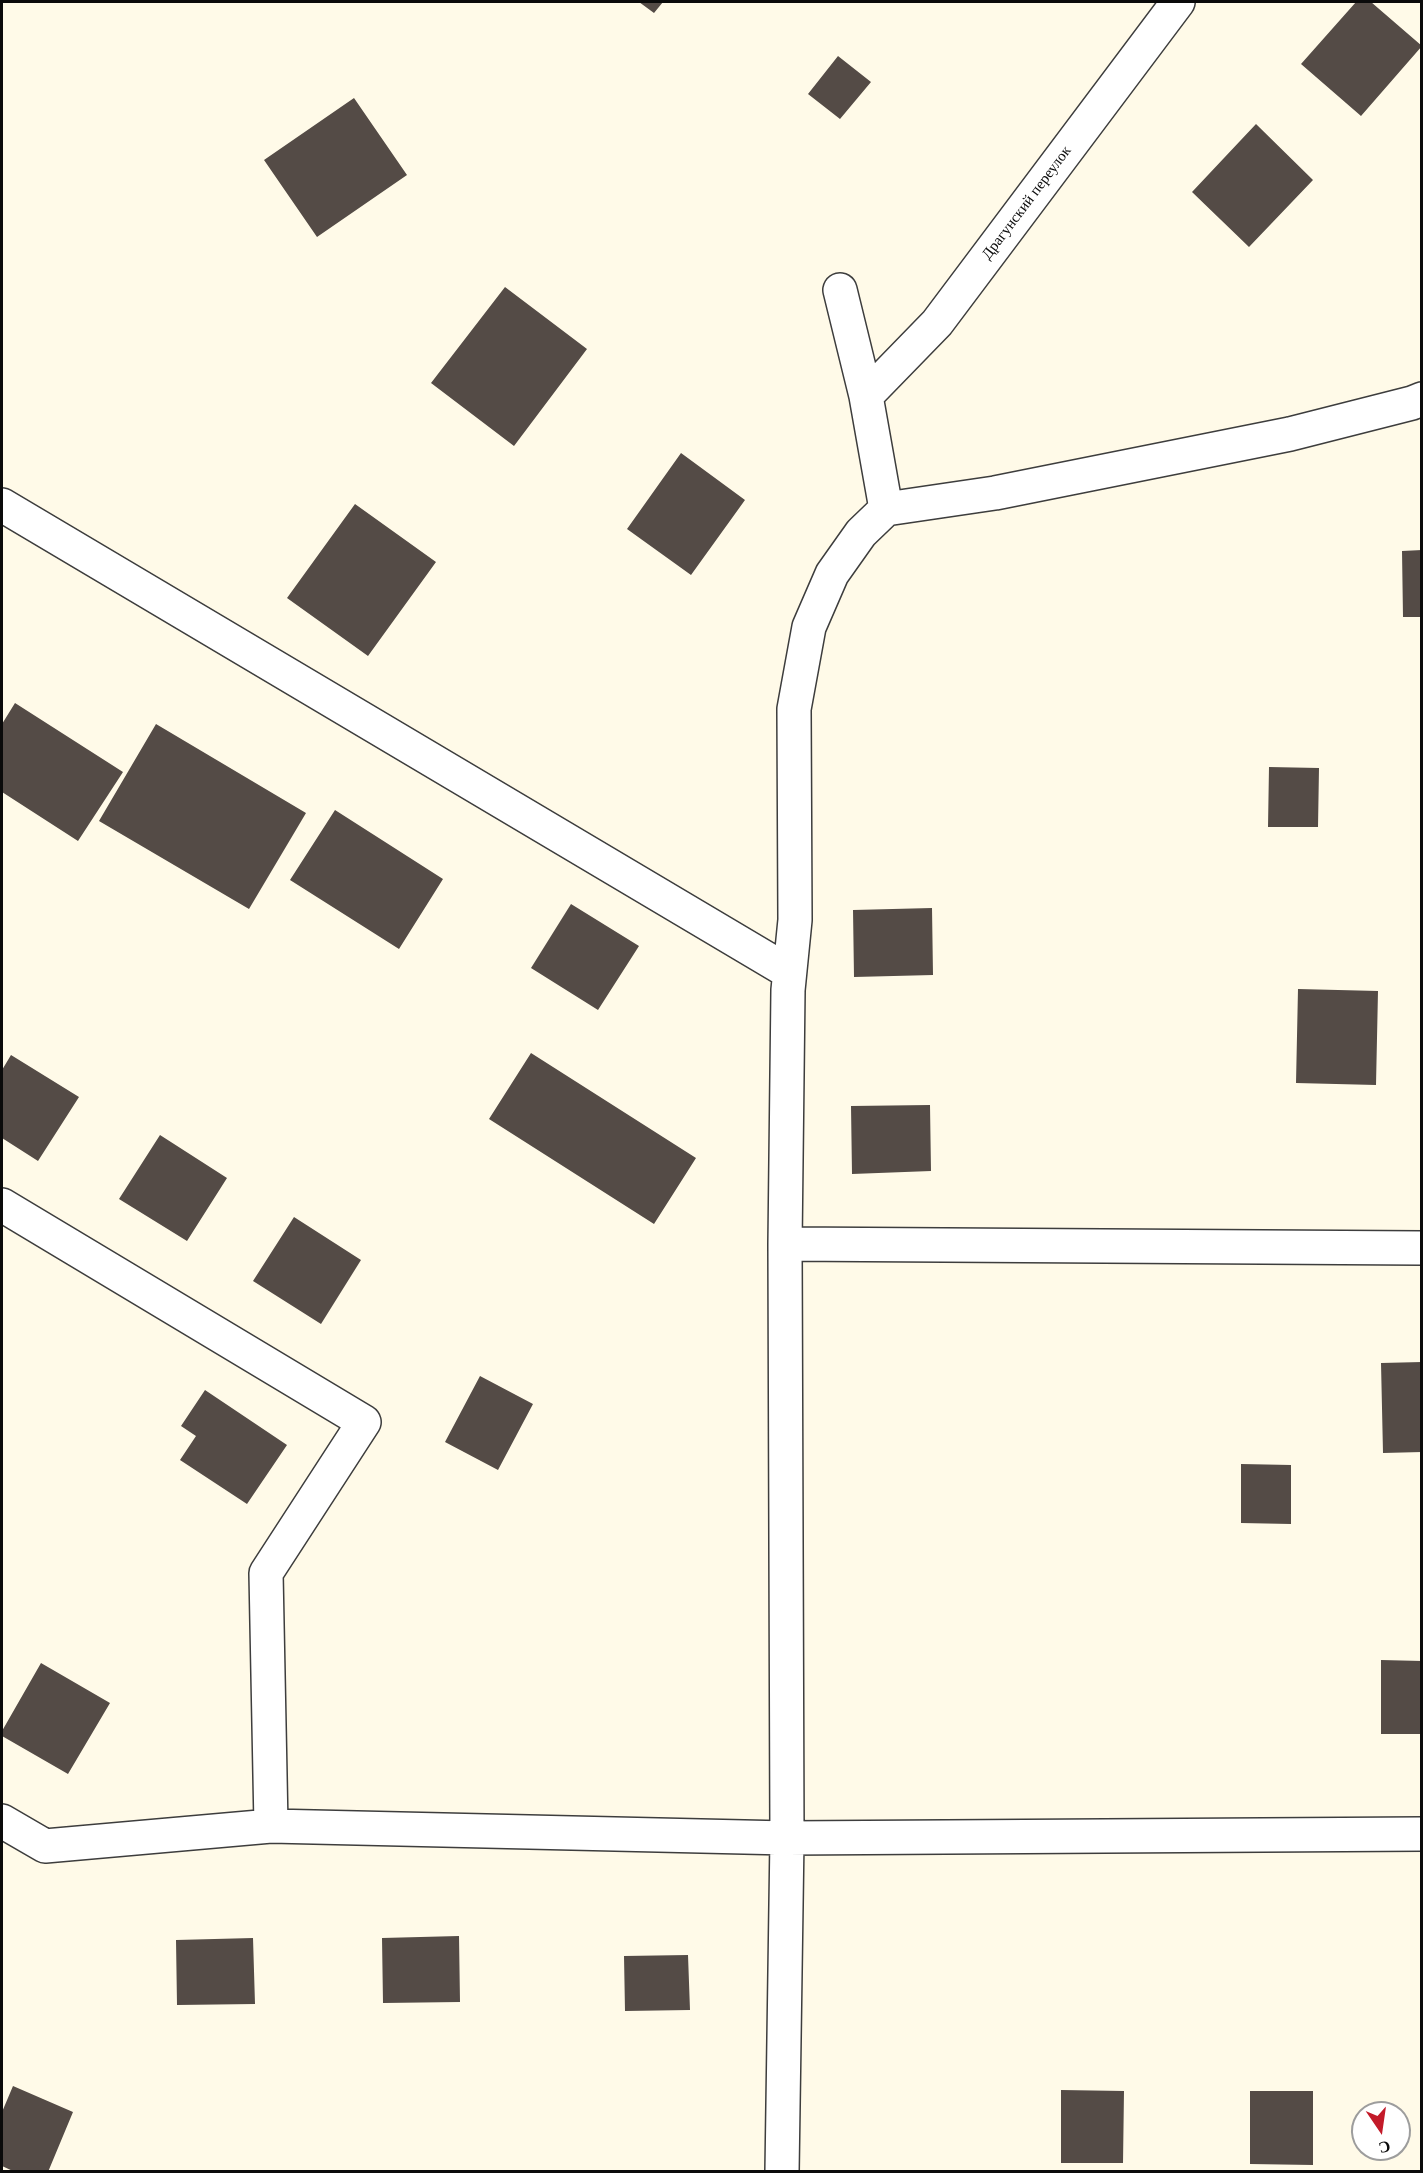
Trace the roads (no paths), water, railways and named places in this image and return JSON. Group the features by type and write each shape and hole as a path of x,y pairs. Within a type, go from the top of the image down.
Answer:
{"street":[{"name":"Драгунский переулок","path":"866,396 937,323 1178,2"},
{"path":"840,290 866,396 886,509"},
{"path":"782,2172 787,1838 785,1244 789,972 795,920 794,709 809,627 832,574 861,532 886,509 1006,491 1290,434 1418,404"},
{"path":"2,505 789,972"},
{"path":"2,1205 364,1422 266,1573 271,1826"},
{"path":"785,1244 1422,1248"},
{"path":"2,1821 45,1846 271,1826 787,1838 1422,1834"}]}
